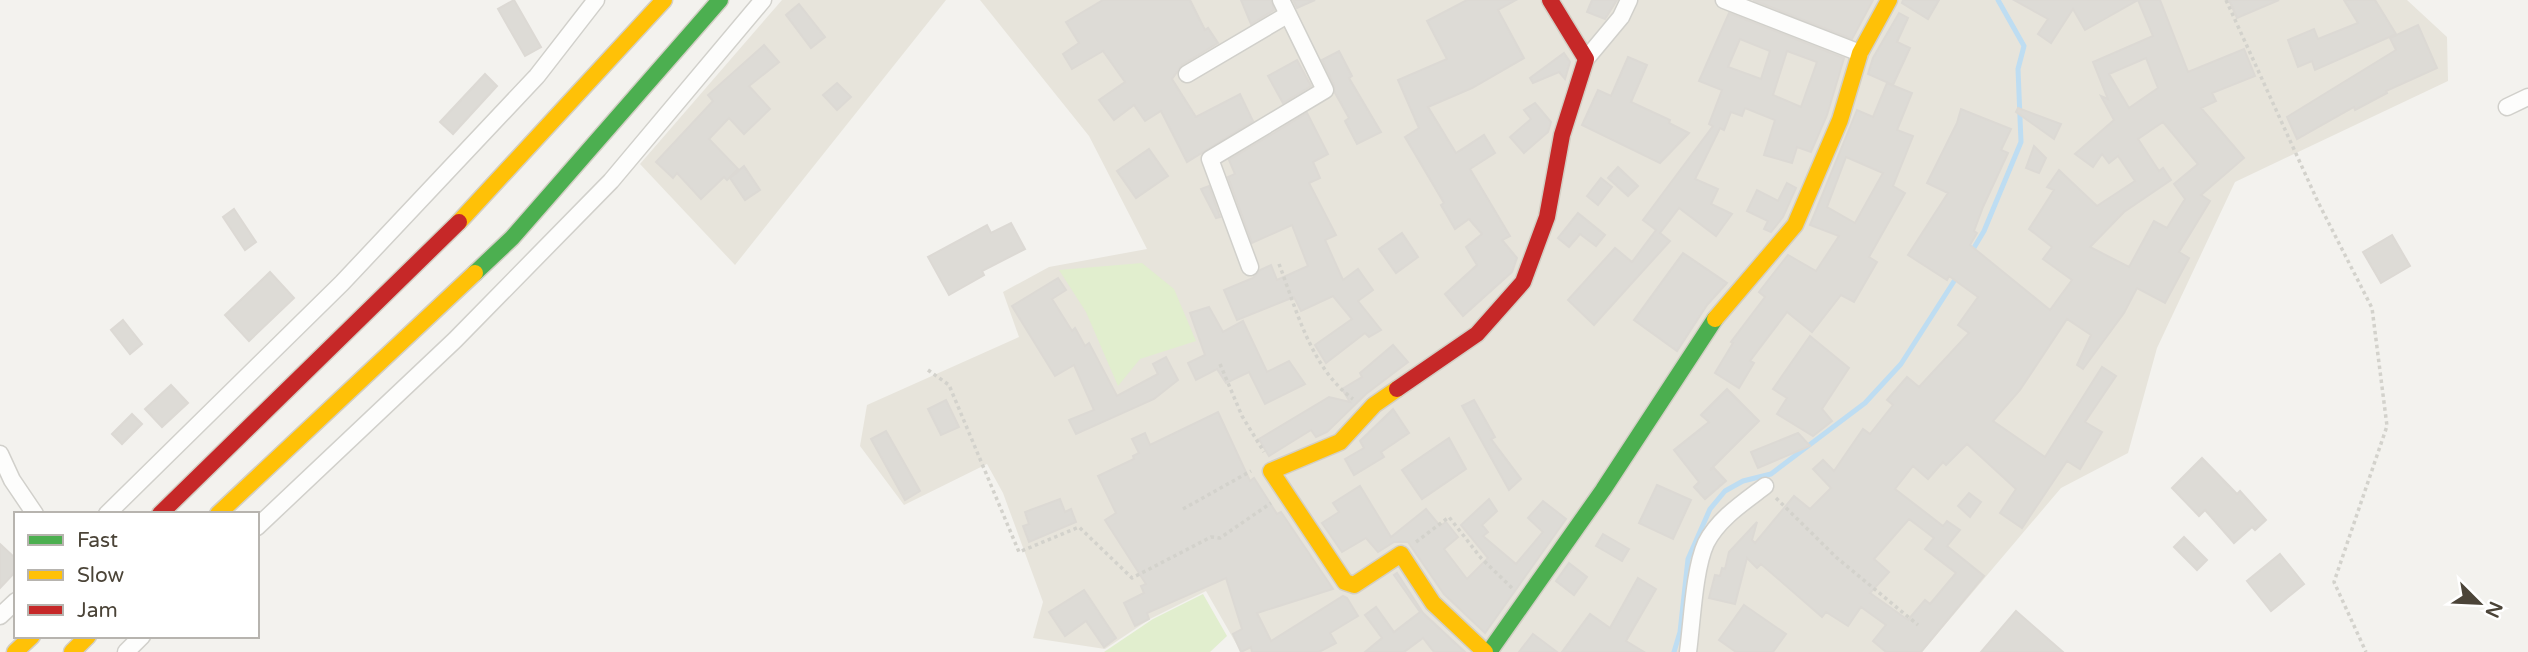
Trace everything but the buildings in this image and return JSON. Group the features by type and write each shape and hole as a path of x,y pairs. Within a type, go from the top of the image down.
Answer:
{"street":[{"path":"109,512 342,284 537,76 596,0"},
{"path":"162,512 473,209 663,0"},
{"path":"220,512 512,238 720,0"},
{"path":"259,525 455,340 611,181 763,0"},
{"path":"1550,0 1586,59"},
{"path":"1629,0 1621,17 1586,59 1562,135 1547,217 1523,282 1477,334 1368,411 1340,442 1271,471 1345,582 1354,585 1401,554 1433,603 1487,652 1603,490 1719,313 1795,225 1840,120 1860,54 1889,0"},
{"path":"1724,0 1860,54"},
{"path":"1187,74 1284,8 1325,90 1210,159 1250,267"},
{"path":"2507,107 2528,97"},
{"path":"0,454 12,480 34,512"},
{"path":"1688,652 1706,544 1731,512 1765,486"},
{"path":"0,616 14,603"},
{"path":"15,652 30,638"},
{"path":"72,652 86,638"},
{"path":"126,652 140,638"}],"path":[{"path":"2226,0 2318,202 2372,308 2387,426 2334,582 2366,652"},
{"path":"1279,264 1308,341 1334,386 1368,411"},
{"path":"1183,509 1248,471 1271,471 1220,364"},
{"path":"928,370 949,385 1019,552 1079,527 1132,578 1211,537 1220,538 1285,495"},
{"path":"1765,486 1837,558 1918,625"},
{"path":"1401,554 1449,517 1513,589 1529,595"}],"shaded area":[{"path":"782,0 946,0 735,265 640,164"},
{"path":"980,0 2407,0 2447,37 2448,81 2235,182 2157,348 2128,453 2061,488 1922,652 1241,652 1206,591 1150,619 1105,649 1033,638 1043,602 1003,493 987,464 904,505 860,446 867,405 1019,337 1003,292 1049,267 1147,249 1089,136"}],"green space":[{"path":"1142,263 1174,289 1196,341 1140,359 1118,386 1086,312 1059,270"},
{"path":"1203,594 1227,636 1210,652 1104,652 1153,619"}],"waterway":[{"path":"1972,251 1984,231 2021,142 2018,69 2024,46 1998,0"},
{"path":"1674,652 1680,632 1688,559 1710,509 1725,491 1743,481 1771,474 1865,403 1901,364 1958,275"}],"traffic: fast":[{"path":"475,273 512,238 720,0"},
{"path":"1489,652 1603,490 1715,319"}],"traffic: slow":[{"path":"459,222 664,0"},
{"path":"1715,319 1795,225 1840,120 1860,53 1889,0"},
{"path":"220,512 475,273"},
{"path":"1397,389 1374,405 1340,442 1271,471 1345,582 1354,585 1401,554 1433,603 1485,652"},
{"path":"15,652 30,638"},
{"path":"72,652 86,638"}],"traffic: jam":[{"path":"1397,389 1477,334 1523,282 1547,217 1562,135 1586,59 1550,0"},
{"path":"162,512 459,222"}]}
